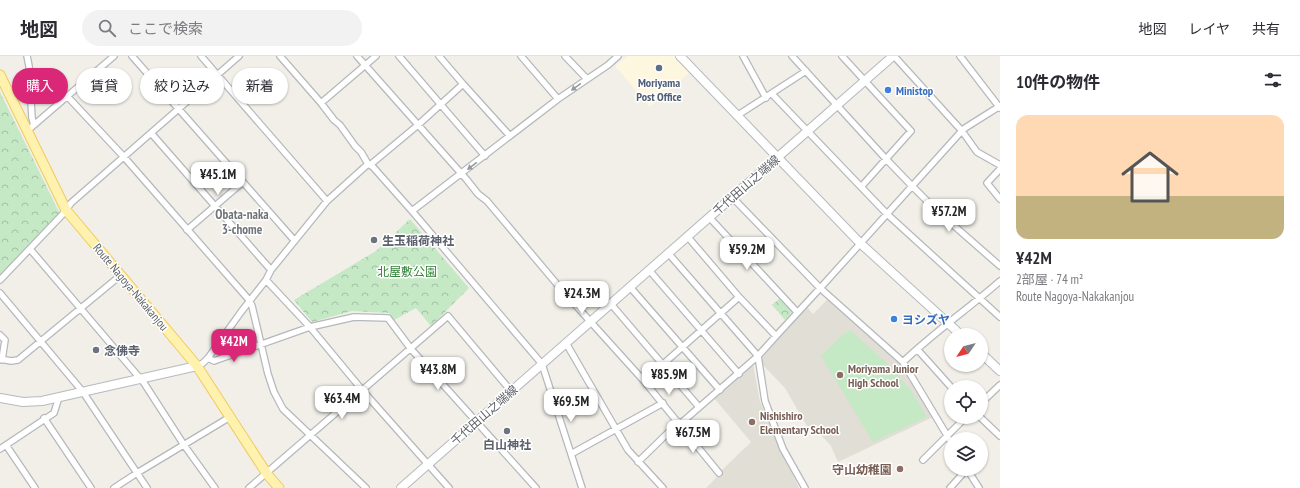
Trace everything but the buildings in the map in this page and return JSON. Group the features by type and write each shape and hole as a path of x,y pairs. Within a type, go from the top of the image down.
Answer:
{"main road":[{"name":"Route Nagoya-Nakakanjou","path":"0,76 31,128 66,210 197,366 267,474 279,488"}],"street":[{"path":"27,56 32,118 31,128"},
{"path":"68,95 114,56"},
{"path":"132,56 294,240"},
{"path":"201,56 211,68"},
{"path":"224,69 239,56"},
{"path":"280,56 321,103 361,152 369,165 412,211 542,364 582,488"},
{"path":"357,56 478,194 487,201 561,289 644,381 719,473"},
{"path":"321,103 376,56"},
{"path":"400,56 485,156"},
{"path":"439,56 510,136"},
{"path":"521,56 558,100"},
{"path":"565,56 587,79"},
{"path":"412,211 618,56"},
{"path":"680,56 860,243 953,328"},
{"path":"743,56 766,98"},
{"path":"792,56 912,186 935,209 1000,266"},
{"path":"842,56 911,131 861,187"},
{"path":"893,56 962,131 977,152 1000,165"},
{"name":"千代田山之端線","path":"401,488 893,56"},
{"path":"638,462 679,423 739,374 758,356 962,131 1000,107 960,56"},
{"path":"738,115 766,98 806,70"},
{"path":"224,83 327,201"},
{"path":"0,398 11,401 31,402 60,398 197,366 203,363 266,280 271,270 327,201 418,125 463,84"},
{"path":"772,94 887,214 1000,317"},
{"path":"68,97 124,157 250,301 274,392 283,409 366,488"},
{"path":"31,128 58,104"},
{"path":"0,280 62,215 71,203 185,104"},
{"path":"151,133 271,270"},
{"path":"1000,169 987,183 1000,199"},
{"path":"187,230 243,182"},
{"path":"732,197 820,288 903,362 945,432"},
{"path":"709,217 797,312"},
{"path":"687,236 776,336"},
{"path":"30,249 140,379 215,488"},
{"path":"668,253 758,356 765,401 783,449 805,488"},
{"path":"649,270 739,374"},
{"path":"0,335 6,340 1,359 11,361 18,360 121,275"},
{"path":"266,280 310,327 363,391 449,488"},
{"path":"903,362 1000,282"},
{"path":"630,287 720,390"},
{"path":"0,293 83,392 146,488"},
{"path":"644,381 721,314 739,296"},
{"path":"611,304 699,407"},
{"path":"250,488 412,349 448,316 511,391"},
{"path":"208,358 214,361 310,327 354,317 388,318 412,349 536,488"},
{"path":"566,343 628,450 663,488"},
{"path":"917,349 946,380"},
{"path":"988,360 1000,371"},
{"path":"988,396 1000,385"},
{"path":"0,449 44,418 54,413 60,398"},
{"path":"571,454 662,403"},
{"path":"114,488 230,417"},
{"path":"44,418 91,488"},
{"path":"951,432 959,424"},
{"path":"987,424 1000,436"},
{"path":"923,460 944,439"},
{"path":"6,445 33,487"},
{"path":"950,488 961,476"},
{"path":"971,476 979,488"}],"shaded area":[{"path":"628,56 675,56 690,72 650,107 615,66"},
{"name":"Moriyama Junior High School","path":"828,299 898,362 933,417 838,462 831,446 819,433 807,426 785,388 761,363 761,355 806,306 813,314"},
{"name":"Nishishiro Elementary School","path":"753,364 760,402 799,488 706,488 751,442 714,398"}],"green space":[{"path":"0,92 60,214 0,276"},
{"name":"北屋敷公園","path":"410,219 469,288 431,326 416,308 394,320 389,313 352,311 312,322 294,300 376,251"},
{"path":"780,298 792,312 785,320 772,305"},
{"path":"851,331 890,366 911,391 927,417 873,442 821,356 844,333"}],"place":[{"name":"Moriyama Post Office","path":"659,68"},
{"name":"Ministop","path":"888,90"},
{"name":"生玉稲荷神社","path":"374,240"},
{"name":"ヨシズヤ","path":"894,319"},
{"name":"念佛寺","path":"96,350"},
{"name":"Moriyama Junior High School","path":"840,375"},
{"name":"Nishishiro Elementary School","path":"752,422"},
{"name":"白山神社","path":"507,431"},
{"name":"守山幼稚園","path":"900,469"}],"district":[{"name":"Obata-naka 3-chome","path":"242,222"}]}
